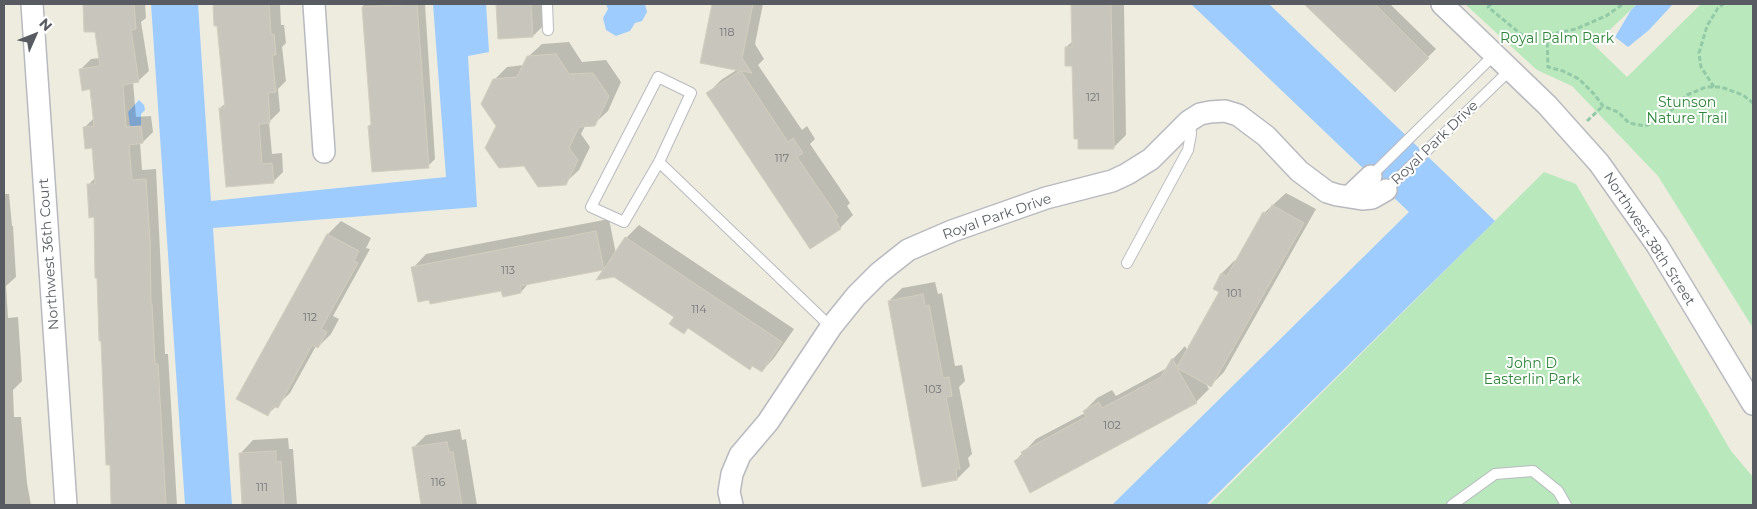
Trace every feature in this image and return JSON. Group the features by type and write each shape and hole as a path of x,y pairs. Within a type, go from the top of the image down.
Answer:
{"street":[{"name":"Northwest 36th Court","path":"32,4 66,505"},
{"path":"314,4 324,152"},
{"name":"Northwest 38th Street","path":"1442,4 1547,105 1599,163 1657,246 1753,404"},
{"name":"Royal Park Drive","path":"732,505 729,492 732,474 740,455 768,422 831,327 856,296 879,273 908,250 952,231 1046,198 1112,181 1151,159 1190,121 1200,114 1210,112 1225,111 1238,115 1266,136 1299,170 1327,192 1362,199 1372,198 1386,190"},
{"name":"Royal Park Drive","path":"1350,196 1371,176"}],"lane":[{"path":"546,4 548,30"},
{"name":"Royal Park Drive","path":"1371,176 1495,54"},
{"name":"Royal Park Drive","path":"1386,190 1439,141 1511,69"},
{"path":"658,77 692,93 658,162 624,222 591,207 658,77"},
{"path":"1127,262 1188,150 1191,134 1190,121"},
{"path":"658,162 831,327"},
{"path":"1452,505 1495,474 1533,471 1558,491 1566,505"}],"path":[{"path":"1491,4 1488,7 1522,35 1547,35 1576,29 1606,16 1622,4"},
{"path":"1714,87 1701,67 1699,53 1707,26 1718,8 1723,4"},
{"path":"1547,35 1548,67 1579,79 1594,94 1602,106 1618,112 1629,123 1645,126 1661,120 1687,95 1706,87 1721,87 1744,95 1753,103"},
{"path":"1586,121 1602,106"}],"green space":[{"name":"Stunson Nature Trail","path":"1465,4 1637,4 1594,45 1627,77 1701,4 1753,4 1753,328 1658,176 1572,86 1537,70"},
{"name":"John D Easterlin Park","path":"1544,172 1576,184 1731,451 1753,477 1753,505 1209,505"}],"water":[{"path":"151,4 198,4 211,201 446,177 433,4 486,4 489,52 468,56 477,207 213,228 232,505 185,505"},
{"path":"606,4 645,4 647,12 642,21 635,23 630,31 616,36 606,30 603,18 608,9"},
{"path":"1191,4 1269,4 1495,221 1206,505 1112,505 1409,212"},
{"path":"1637,4 1673,4 1649,30 1628,47 1615,37 1631,10"},
{"path":"139,100 144,105 145,110 141,114 141,126 130,126 128,112"}],"building":[{"path":"83,4 134,4 136,29 131,30 139,82 123,85 126,127 141,126 143,143 129,145 132,180 146,179 151,304 155,364 158,364 166,505 111,505 110,465 106,465 101,341 99,341 97,278 95,278 94,217 89,218 87,184 95,184 92,148 85,149 83,127 94,126 90,89 82,91 79,69 100,66 95,32 84,32"},
{"path":"213,4 269,4 271,35 274,34 276,55 272,55 276,92 268,93 270,123 259,124 262,164 272,163 274,183 226,187 219,108 225,108 217,26 214,26"},
{"path":"417,4 429,168 372,172 368,126 371,125 362,7"},
{"path":"496,4 531,4 533,37 498,39"},
{"path":"712,4 753,4 742,58 752,73 741,71 788,142 793,138 803,153 797,157 838,217 835,219 841,229 810,249 706,93 740,71 700,63"},
{"path":"1071,4 1111,4 1114,149 1078,149 1078,139 1074,139 1072,66 1065,66 1065,47 1072,47"},
{"path":"1304,4 1375,4 1429,58 1395,92"},
{"path":"556,54 569,74 593,73 609,96 595,126 579,127 569,148 578,160 566,185 538,187 524,166 499,168 485,148 496,126 481,104 493,79 517,77 527,56"},
{"path":"1272,205 1304,223 1211,387 1177,368 1197,403 1030,493 1014,461 1023,456 1021,452 1086,417 1083,411 1099,402 1102,408 1161,377 1172,358 1177,367 1219,292 1213,289 1221,273 1227,276 1263,212 1267,214"},
{"path":"596,231 604,269 625,237 782,342 762,372 752,366 750,370 688,328 684,334 669,324 674,317 614,277 596,280 603,270 520,286 521,293 503,297 501,291 430,304 429,300 418,302 411,267"},
{"path":"327,234 359,251 354,261 358,263 321,329 327,332 318,348 312,345 278,408 273,406 268,416 236,399"},
{"path":"923,294 925,306 929,305 943,378 949,377 952,396 946,397 960,469 956,469 957,480 922,487 888,301"},
{"path":"447,442 449,452 453,452 462,505 421,505 412,447"},
{"path":"276,451 276,462 281,461 284,505 242,505 239,453"}],"park label":[{"name":"Royal Palm Park","path":"1557,39"}]}
